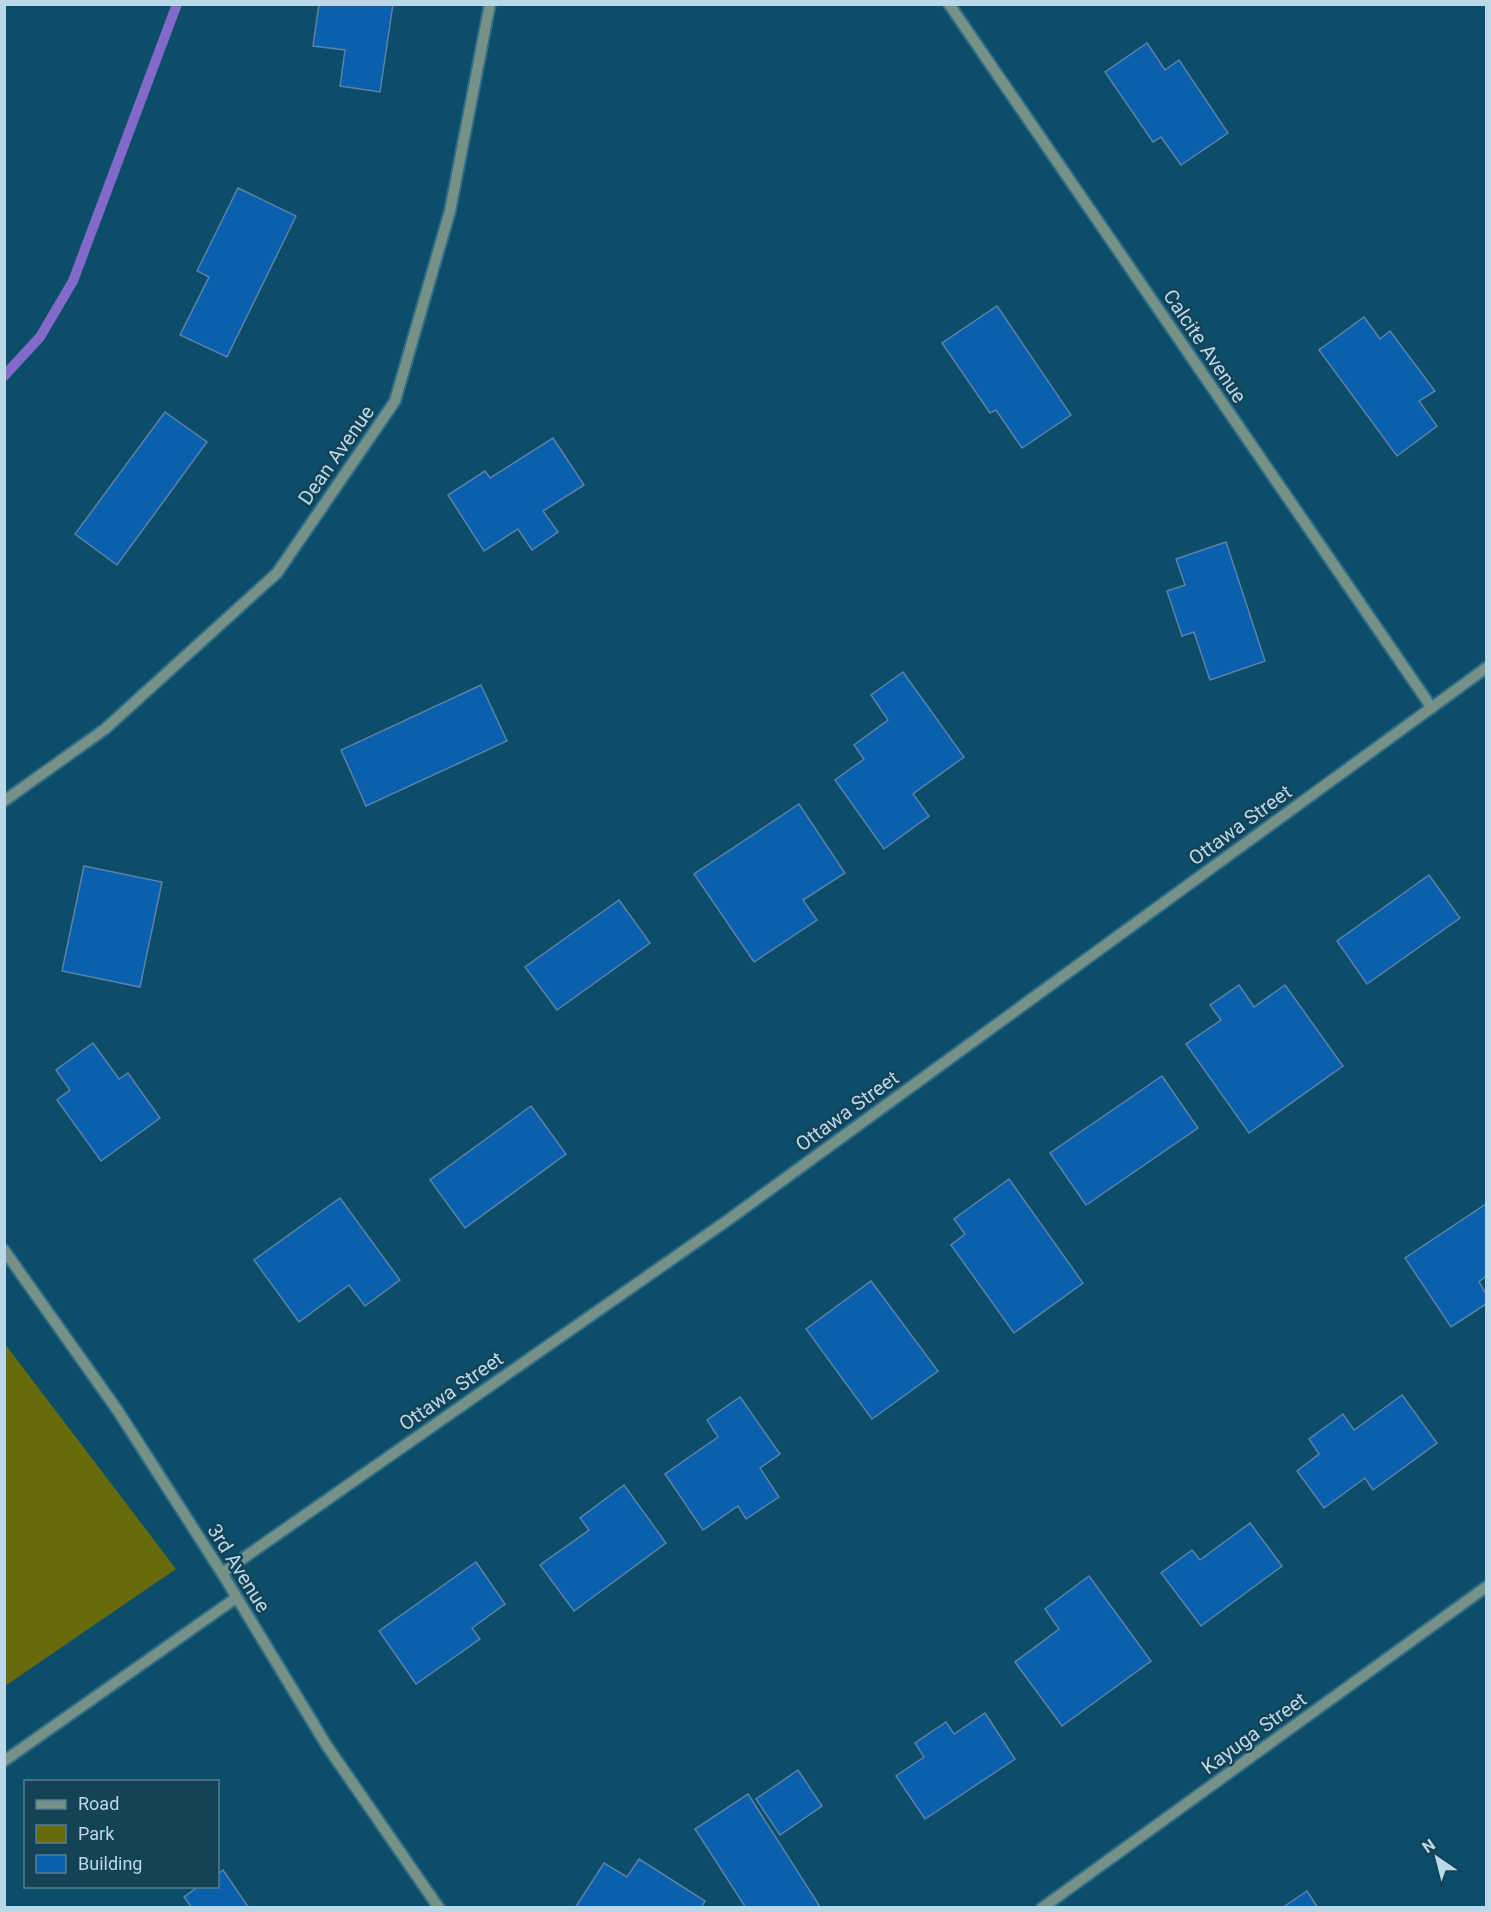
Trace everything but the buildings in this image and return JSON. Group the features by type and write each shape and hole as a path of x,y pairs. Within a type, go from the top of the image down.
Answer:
{"street":[{"name":"Dean Avenue","path":"4,801 105,729 276,573 395,401 450,211 490,4"},
{"name":"Calcite Avenue","path":"949,4 1432,708"},
{"name":"Ottawa Street","path":"222,1573 728,1220 1486,668"},
{"name":"3rd Avenue","path":"4,1250 118,1411 222,1573 327,1746 439,1908"},
{"name":"Kayuga Street","path":"1042,1908 1486,1587"},
{"path":"4,1761 236,1598"}],"green space":[{"path":"5,1344 176,1569 4,1686"}],"waterway":[{"path":"4,376 40,337 73,281 177,4"}]}
